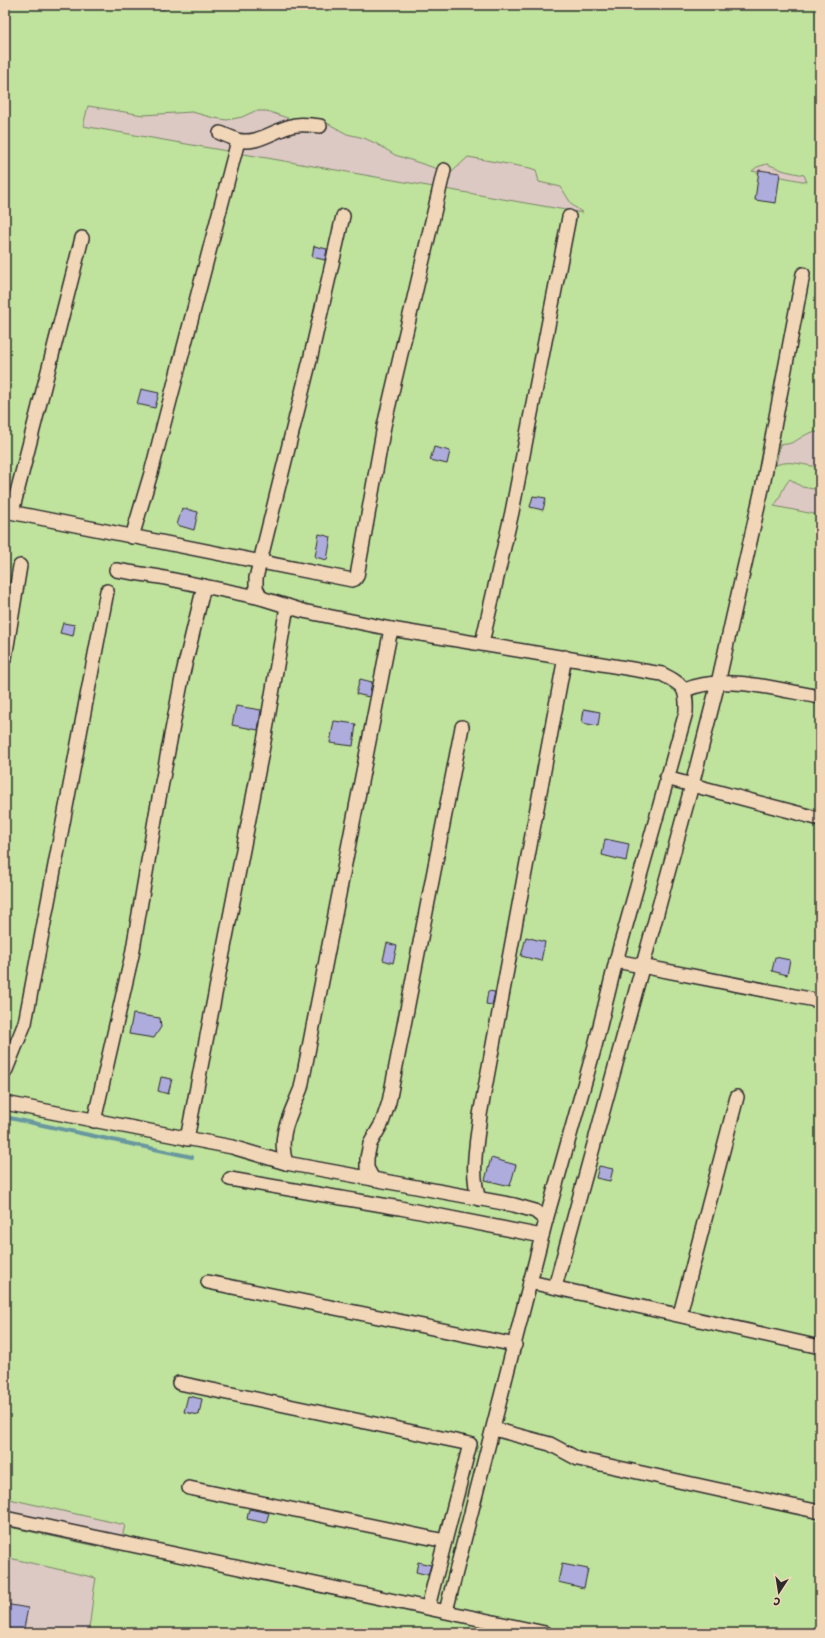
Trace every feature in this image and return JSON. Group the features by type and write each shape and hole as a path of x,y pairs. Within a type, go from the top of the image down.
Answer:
{"street":[{"path":"220,133 238,140 265,137 289,126 301,124 320,126"},
{"path":"132,537 151,473 238,140"},
{"path":"82,238 8,511 352,580 357,576 384,426 444,170"},
{"path":"261,598 256,588 260,562 310,360 343,216"},
{"path":"482,643 512,512 569,217"},
{"path":"555,1287 692,785 718,683 764,480 803,274"},
{"path":"5,658 20,566"},
{"path":"116,570 261,598 303,612 391,629 662,674 680,683 685,690 687,697 686,712 666,778 616,961 595,1046 546,1220 494,1429 446,1611"},
{"path":"94,1121 132,955 156,814 184,673 204,586"},
{"path":"5,1072 25,1023 107,591"},
{"path":"187,1140 265,736 287,606"},
{"path":"286,1163 282,1139 301,1088 391,629"},
{"path":"479,1199 475,1188 474,1174 480,1114 565,657"},
{"path":"685,690 696,685 718,683 744,684 820,697"},
{"path":"373,1179 367,1168 367,1158 370,1144 382,1123 389,1102 462,728"},
{"path":"666,778 820,819"},
{"path":"616,961 820,1001"},
{"path":"680,1314 737,1097"},
{"path":"5,1103 187,1140 232,1147 286,1163 514,1205 535,1212 546,1220"},
{"path":"230,1179 400,1208 542,1236"},
{"path":"208,1282 515,1345"},
{"path":"530,1282 680,1314 820,1347"},
{"path":"178,1383 470,1444 428,1607"},
{"path":"494,1429 550,1444 578,1459 820,1512"},
{"path":"189,1488 445,1541"},
{"path":"5,1518 545,1633"}],"green space":[{"path":"5,5 146,5 164,10 170,5 820,5 820,433 810,433 791,443 780,444 776,465 781,463 792,463 820,467 820,490 802,487 790,479 785,485 774,506 820,514 820,1633 88,1633 96,1578 5,1557 5,1526 119,1551 125,1525 5,1498","holes":["88,106 143,115 192,112 227,120 242,117 255,111 267,111 296,121 316,121 329,124 347,134 364,138 395,155 438,169 452,172 468,157 536,170 539,182 561,187 572,205 583,213 83,126","767,164 785,171 804,175 807,182 752,171 757,167"]}],"building":[{"path":"759,170 780,173 776,203 755,200"},
{"path":"314,246 327,249 325,260 312,257"},
{"path":"141,389 159,393 155,408 137,404"},
{"path":"434,447 450,451 447,464 430,460"},
{"path":"533,496 546,498 543,510 530,507"},
{"path":"182,508 198,512 194,530 177,525"},
{"path":"319,534 331,537 327,560 315,557"},
{"path":"63,623 75,625 73,636 60,633"},
{"path":"360,679 372,682 369,697 356,694"},
{"path":"236,706 261,710 258,730 232,725"},
{"path":"584,709 600,712 598,726 582,723"},
{"path":"334,721 356,724 353,746 330,743"},
{"path":"605,839 629,844 626,861 602,855"},
{"path":"526,937 545,942 541,961 521,956"},
{"path":"387,943 397,946 393,963 383,960"},
{"path":"775,957 790,960 787,975 772,971"},
{"path":"488,991 495,992 492,1005 486,1004"},
{"path":"133,1014 160,1018 161,1027 154,1038 129,1034"},
{"path":"161,1077 172,1079 168,1094 158,1091"},
{"path":"491,1158 516,1165 510,1186 485,1180"},
{"path":"599,1166 613,1169 610,1181 596,1178"},
{"path":"188,1396 202,1399 199,1415 184,1412"},
{"path":"249,1509 269,1513 266,1523 247,1519"},
{"path":"418,1562 431,1565 428,1575 416,1572"},
{"path":"562,1564 588,1569 584,1588 558,1582"},
{"path":"5,1604 28,1608 23,1633 5,1629"}],"waterway":[{"path":"5,1117 192,1157"}]}
